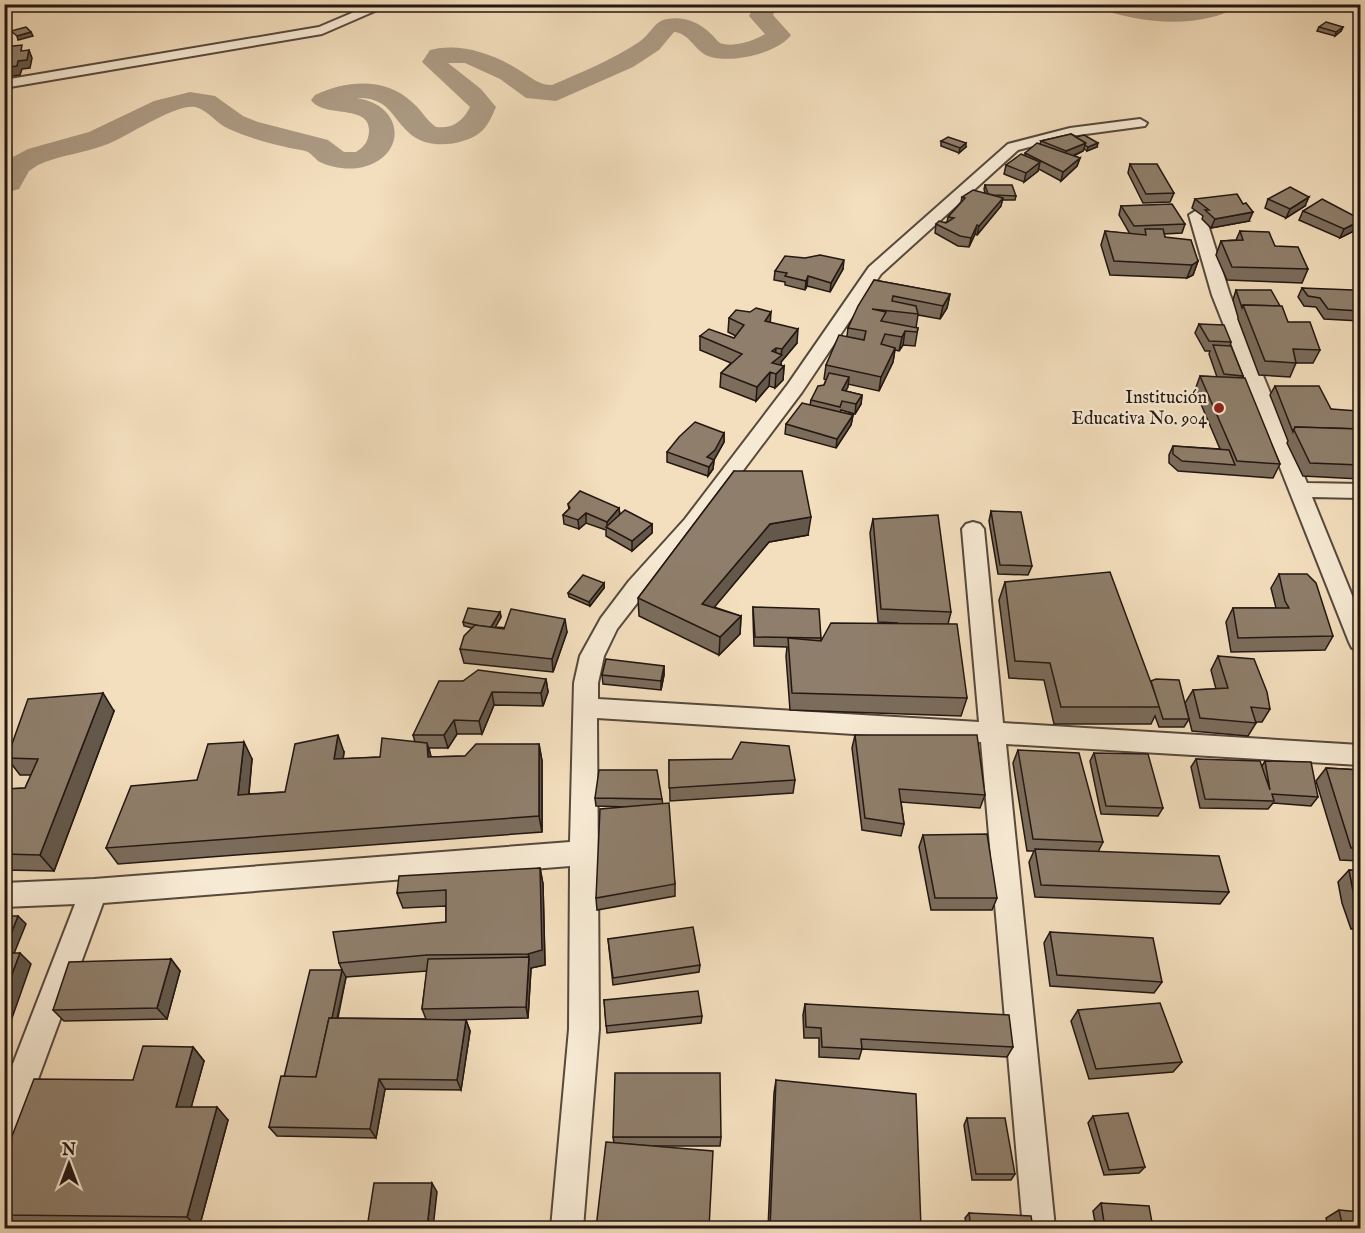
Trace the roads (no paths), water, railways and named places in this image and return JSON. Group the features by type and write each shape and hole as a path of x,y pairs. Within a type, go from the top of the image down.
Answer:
{"street":[{"path":"4,84 322,30 385,4"},
{"path":"567,1228 584,1029 582,853 586,683 592,656 609,624 637,587 692,524 795,388 875,271 1013,147 1070,132 1140,123"},
{"path":"1197,215 1221,295 1360,642"},
{"path":"1299,490 1360,491"},
{"path":"973,529 1039,1228"},
{"path":"586,708 1360,755"},
{"path":"4,895 93,891 582,853"},
{"path":"4,1128 93,891"}],"waterway":[{"path":"4,185 9,183 19,166 28,159 99,138 149,113 190,99 206,102 249,128 318,146 327,154 339,159 359,160 370,155 378,146 382,135 382,124 374,113 361,106 331,103 324,100 334,95 354,90 383,95 401,106 427,133 447,136 473,125 483,107 472,94 434,62 439,55 469,56 509,74 535,93 556,93 624,62 651,45 667,26 688,28 713,49 739,50 764,44 779,35 761,16 767,4"},
{"path":"1106,4 1166,16 1198,14 1225,4"}],"place":[{"name":"Institución Educativa No. 904","path":"1219,408"}]}
